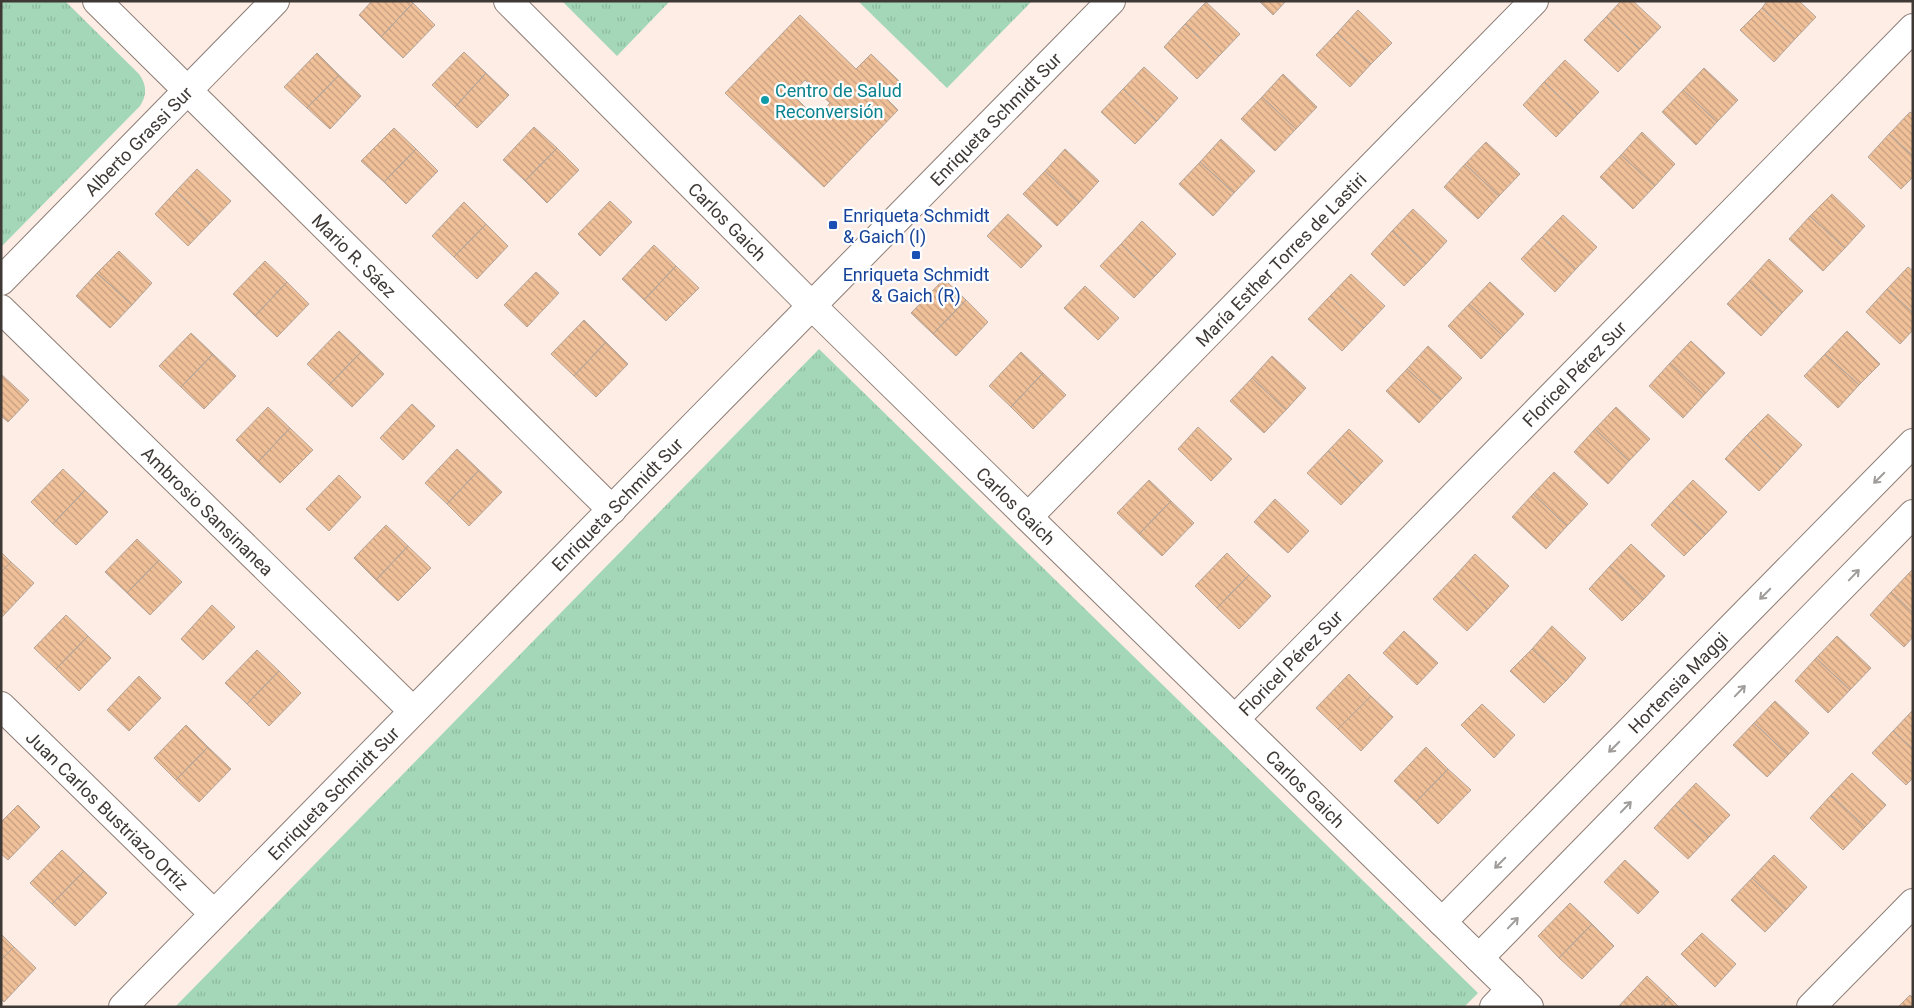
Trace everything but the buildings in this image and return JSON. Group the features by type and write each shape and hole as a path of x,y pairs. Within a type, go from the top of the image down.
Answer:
{"street":[{"name":"Mario R. Sáez","path":"97,1 612,510"},
{"name":"Alberto Grassi Sur","path":"1,281 275,1"},
{"name":"Carlos Gaich","path":"508,1 812,306 1479,958 1511,1001"},
{"name":"Enriqueta Schmidt Sur","path":"123,1007 1111,1"},
{"name":"María Esther Torres de Lastiri","path":"1028,517 1534,1"},
{"name":"Floricel Pérez Sur","path":"1235,720 1913,28"},
{"name":"Ambrosio Sansinanea","path":"1,309 413,712"},
{"name":"Hortensia Maggi","path":"1442,922 1913,443"},
{"path":"1479,958 1913,514"},
{"name":"Juan Carlos Bustriazo Ortiz","path":"1,706 214,914"},
{"path":"1811,1007 1913,903"}],"green space":[{"path":"1,1 65,1 139,74 144,82 145,90 140,106 1,247"},
{"path":"562,1 670,1 617,56"},
{"path":"858,1 1032,1 947,88"},
{"path":"819,349 1478,993 1464,1007 175,1007"}],"place":[{"name":"Centro de Salud Reconversión","path":"765,100"},
{"name":"Enriqueta Schmidt & Gaich (I)","path":"833,225"},
{"name":"Enriqueta Schmidt & Gaich (R)","path":"916,255"}]}
